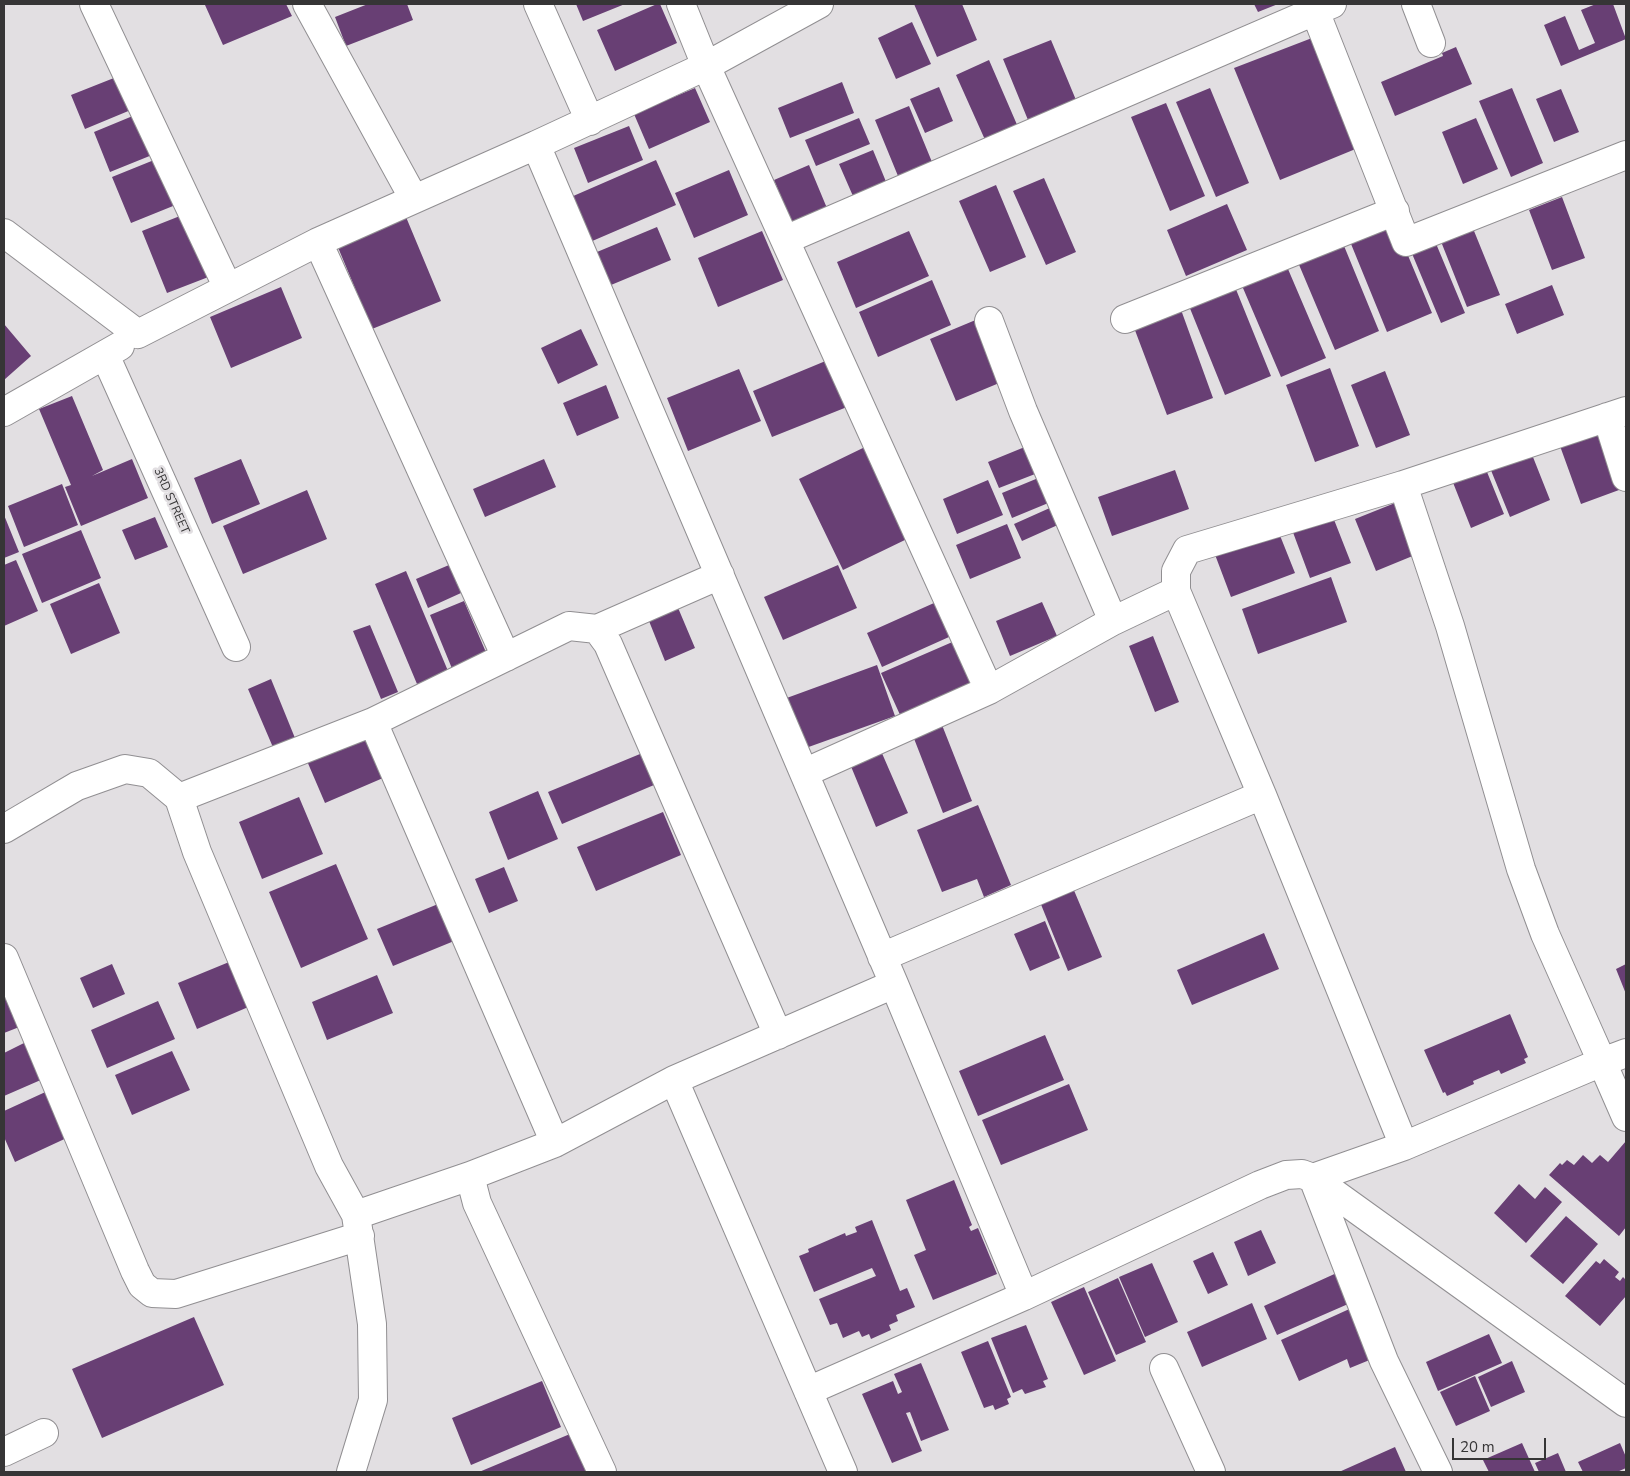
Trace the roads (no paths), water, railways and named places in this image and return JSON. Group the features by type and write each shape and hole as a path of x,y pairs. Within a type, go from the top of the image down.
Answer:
{"street":[{"path":"94,4 228,288"},
{"path":"307,4 414,200"},
{"path":"538,4 590,121"},
{"path":"681,4 706,66 989,690"},
{"path":"4,412 105,355 138,334 318,242 590,121 706,66 820,4"},
{"path":"1416,4 1431,43"},
{"path":"785,240 1323,7 1406,242 1626,155"},
{"path":"536,145 894,984 1024,1296"},
{"path":"1125,319 1395,212"},
{"path":"4,233 138,334"},
{"path":"318,242 506,656"},
{"path":"990,321 1023,411 1113,621"},
{"name":"3RD STREET","path":"105,355 236,647"},
{"path":"1404,1146 1262,795 1176,591 1176,571 1187,550 1403,485 1617,414 1626,477"},
{"path":"1403,485 1450,626 1521,869 1545,934 1614,1058 1626,1117"},
{"path":"179,798 373,722 569,626 597,629 720,575"},
{"path":"804,774 989,690 1113,621 1176,591"},
{"path":"597,629 608,644 778,1035"},
{"path":"373,722 555,1143"},
{"path":"4,829 77,786 125,769 149,773 179,798 197,852 329,1166 358,1226 372,1324 373,1400 350,1472"},
{"path":"882,957 1262,795"},
{"path":"4,958 142,1285 152,1293 176,1294 358,1226 470,1176 555,1143 674,1080 894,984"},
{"path":"1313,1178 1404,1146 1614,1058"},
{"path":"674,1080 842,1472"},
{"path":"808,1391 1024,1296 1273,1180 1302,1174 1313,1178 1626,1402"},
{"path":"470,1176 476,1203 602,1472"},
{"path":"1313,1178 1384,1361 1438,1472"},
{"path":"1164,1368 1211,1472"},
{"path":"4,1452 44,1433"}]}
